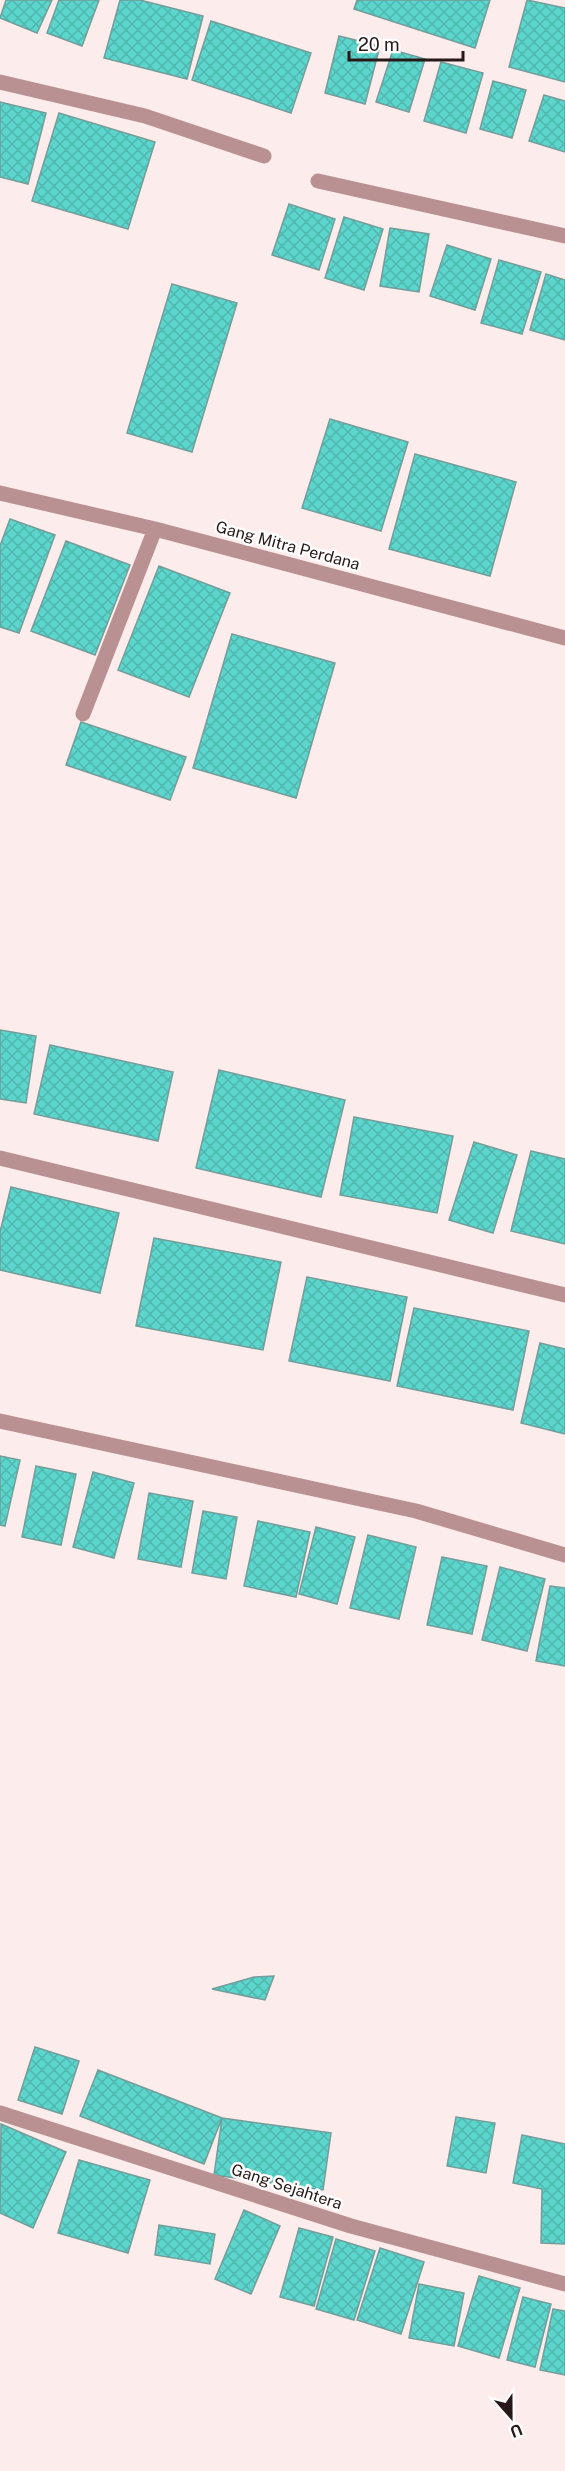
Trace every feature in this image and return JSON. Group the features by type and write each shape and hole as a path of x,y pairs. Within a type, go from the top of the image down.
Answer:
{"street":[{"path":"0,82 145,116 264,156"},
{"path":"318,181 565,236"},
{"name":"Gang Mitra Perdana","path":"0,493 155,529 565,638"},
{"path":"83,714 155,529"},
{"path":"0,1158 565,1295"},
{"path":"0,1421 416,1511 565,1555"},
{"name":"Gang Sejahtera","path":"0,2113 351,2226 565,2284"}],"building":[{"path":"6,0 52,0 37,33 0,18"},
{"path":"59,0 99,0 82,46 47,33"},
{"path":"120,0 140,0 203,16 187,79 104,58"},
{"path":"357,0 490,0 475,48 354,9"},
{"path":"527,0 565,8 565,82 509,67"},
{"path":"211,21 311,53 291,113 192,80"},
{"path":"339,36 380,46 365,104 325,93"},
{"path":"393,50 425,59 409,112 376,102"},
{"path":"441,62 483,73 466,133 424,121"},
{"path":"493,81 526,90 512,138 480,129"},
{"path":"544,95 565,101 565,152 529,141"},
{"path":"0,102 46,113 28,184 0,177"},
{"path":"59,113 155,142 128,229 32,201"},
{"path":"289,204 335,219 319,270 272,255"},
{"path":"344,217 383,229 364,290 325,278"},
{"path":"390,228 429,234 419,292 380,286"},
{"path":"447,245 491,259 475,310 430,296"},
{"path":"499,260 541,272 522,334 481,323"},
{"path":"546,274 565,280 565,340 530,330"},
{"path":"172,284 237,303 192,452 127,433"},
{"path":"330,419 408,442 381,531 302,508"},
{"path":"415,454 516,482 490,576 389,549"},
{"path":"10,519 55,535 19,633 0,627 0,546"},
{"path":"66,541 130,565 95,655 31,631"},
{"path":"159,566 230,593 189,697 118,670"},
{"path":"232,634 335,663 296,798 193,768"},
{"path":"81,722 186,757 170,800 66,765"},
{"path":"0,1030 36,1036 26,1103 0,1099"},
{"path":"50,1045 173,1072 158,1141 34,1114"},
{"path":"219,1070 345,1100 321,1197 196,1168"},
{"path":"354,1117 453,1136 437,1213 340,1195"},
{"path":"474,1142 517,1155 493,1233 449,1220"},
{"path":"531,1151 565,1159 565,1244 511,1231"},
{"path":"11,1187 119,1213 100,1293 0,1270 0,1232"},
{"path":"154,1238 281,1262 263,1350 136,1326"},
{"path":"307,1277 407,1297 390,1381 289,1361"},
{"path":"414,1308 529,1331 513,1410 397,1386"},
{"path":"540,1343 565,1349 565,1434 521,1423"},
{"path":"0,1456 20,1460 5,1526 0,1525"},
{"path":"36,1466 76,1474 61,1545 22,1537"},
{"path":"93,1472 134,1483 114,1558 73,1547"},
{"path":"149,1493 193,1501 181,1567 138,1559"},
{"path":"203,1511 237,1517 226,1579 192,1573"},
{"path":"258,1521 310,1532 296,1597 244,1586"},
{"path":"316,1527 355,1537 337,1604 299,1594"},
{"path":"368,1535 416,1547 399,1619 350,1608"},
{"path":"442,1557 487,1566 472,1634 427,1625"},
{"path":"500,1567 545,1579 527,1651 482,1640"},
{"path":"550,1586 565,1588 565,1666 536,1661"},
{"path":"274,1976 265,2000 212,1989 254,1977"},
{"path":"35,2047 79,2061 62,2114 18,2100"},
{"path":"98,2070 222,2118 204,2164 80,2116"},
{"path":"456,2117 495,2123 486,2173 447,2166"},
{"path":"222,2118 331,2133 323,2190 214,2175"},
{"path":"1,2124 66,2152 33,2228 0,2213"},
{"path":"522,2135 565,2144 565,2244 541,2243 542,2189 513,2183"},
{"path":"79,2160 150,2180 128,2253 58,2233"},
{"path":"244,2210 280,2226 251,2294 215,2279"},
{"path":"159,2225 215,2234 210,2264 155,2255"},
{"path":"299,2228 333,2237 314,2306 280,2297"},
{"path":"336,2239 375,2251 354,2320 316,2309"},
{"path":"380,2248 424,2262 401,2334 357,2320"},
{"path":"479,2276 520,2288 499,2358 458,2346"},
{"path":"419,2284 464,2293 454,2346 409,2338"},
{"path":"523,2297 551,2304 535,2367 507,2360"},
{"path":"553,2309 565,2311 565,2375 540,2370"}]}
